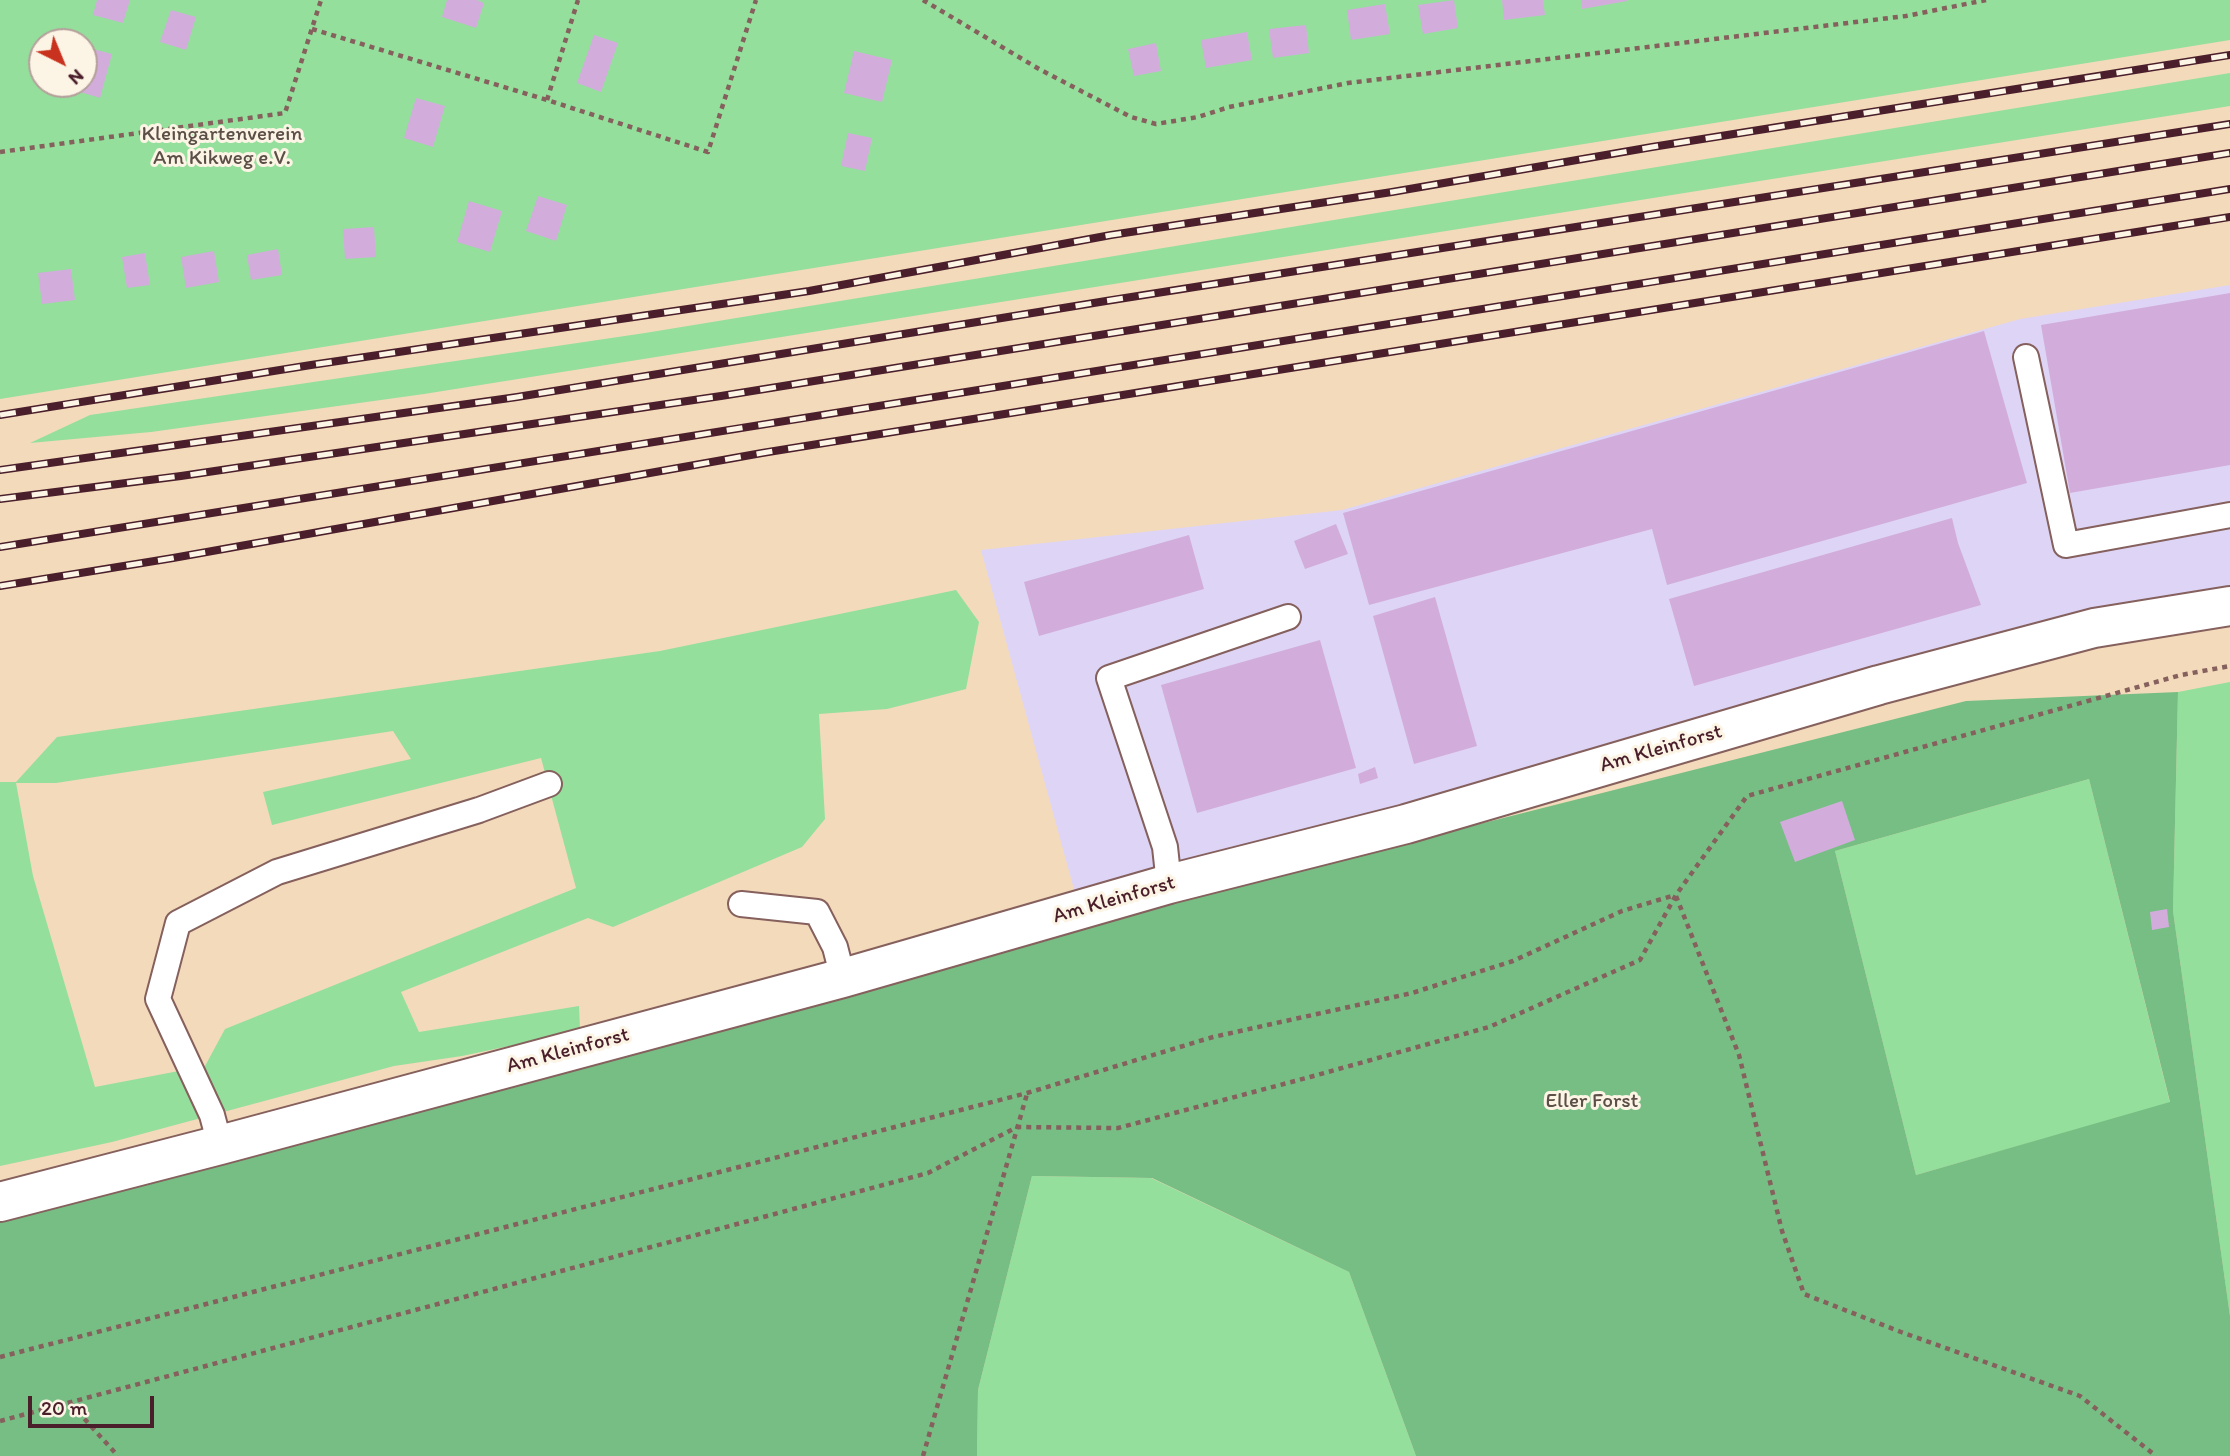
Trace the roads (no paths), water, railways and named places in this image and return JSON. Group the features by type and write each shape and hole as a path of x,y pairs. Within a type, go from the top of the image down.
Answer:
{"street":[{"name":"Am Kleinforst","path":"0,1202 843,978 1169,884 1406,824 1879,685 2094,628 2230,607"}],"lane":[{"path":"2026,357 2066,545 2230,516"},
{"path":"1169,884 1165,847 1109,678 1288,617"},
{"path":"220,1145 212,1115 158,999 178,923 277,872 479,810 549,784"},
{"path":"741,904 817,912 835,947 843,978"}],"railway":[{"path":"0,415 311,365 809,291 1111,235 1392,192 1652,147 2230,55"},
{"path":"0,470 517,397 1106,301 2230,124"},
{"path":"0,499 181,476 721,396 2230,153"},
{"path":"0,547 2230,189"},
{"path":"0,586 173,558 762,453 2230,217"}],"park label":[{"name":"Kleingartenverein Am Kikweg e.V.","path":"222,147"},
{"name":"Eller Forst","path":"1592,1102"}]}
